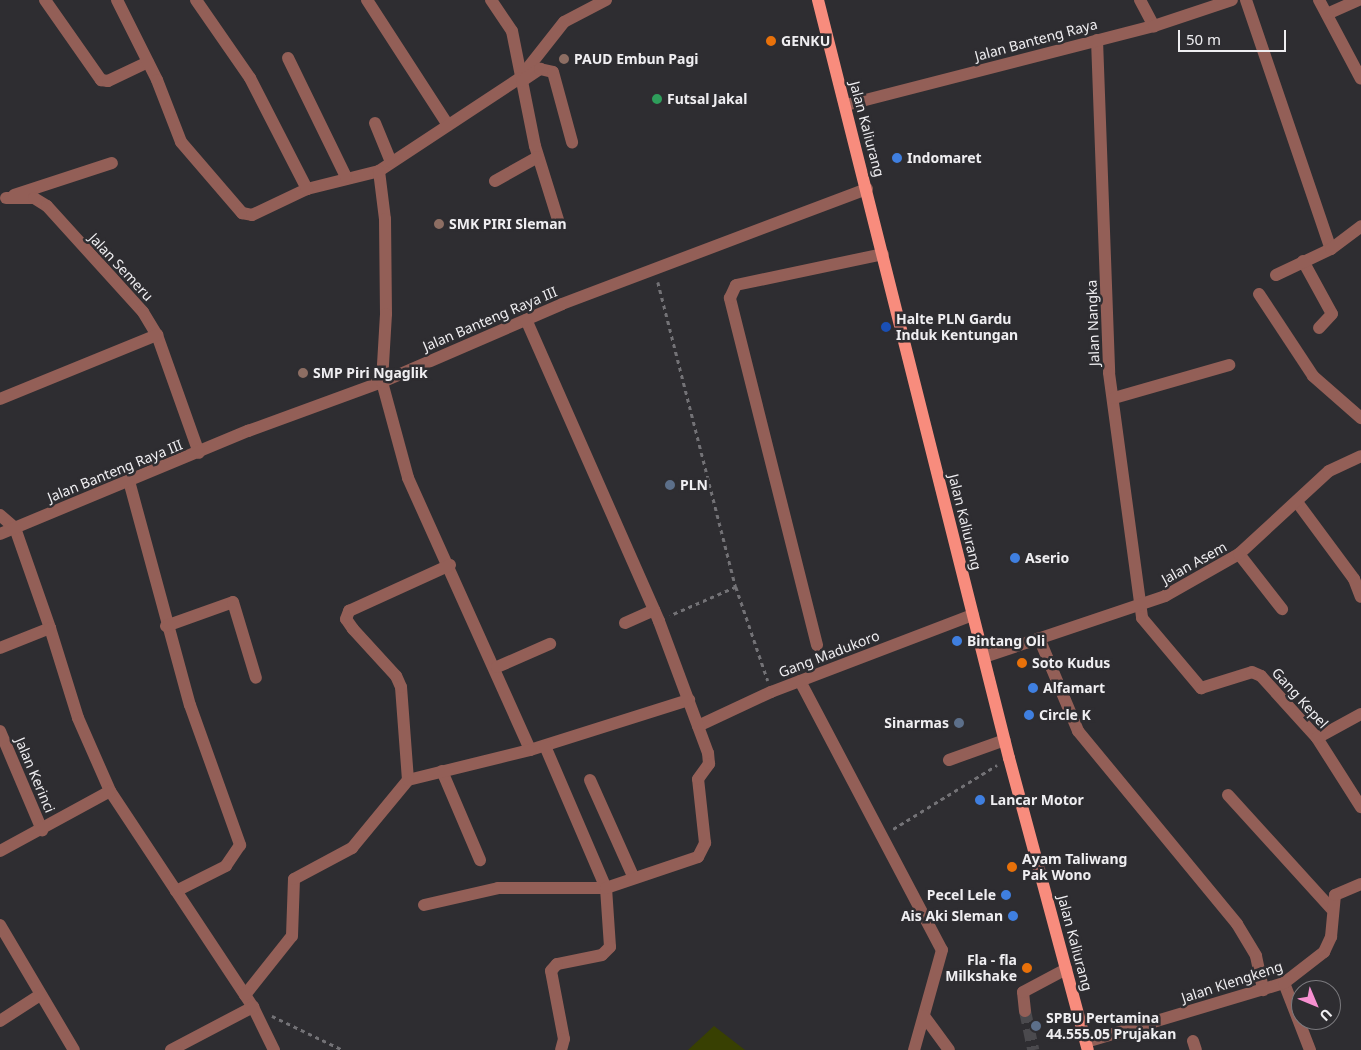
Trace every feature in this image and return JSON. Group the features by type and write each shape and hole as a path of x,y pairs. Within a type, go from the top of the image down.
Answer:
{"main road":[{"name":"Jalan Kaliurang","path":"818,0 868,189 1009,758 1087,1046"}],"street":[{"path":"45,0 101,80 108,82 148,62"},
{"path":"117,0 148,62 181,142 242,213 252,215 307,189 346,177 379,171 448,125 540,69 553,72 572,142"},
{"path":"196,0 250,78 307,189"},
{"path":"368,0 448,125"},
{"path":"491,0 512,32 520,80 538,157 559,223"},
{"path":"520,80 564,22 606,0"},
{"path":"1140,0 1154,26"},
{"name":"Jalan Banteng Raya","path":"846,105 1154,26 1232,0"},
{"path":"1246,0 1331,249"},
{"path":"1319,0 1361,79"},
{"path":"1327,14 1359,0"},
{"name":"Jalan Nangka","path":"1098,40 1105,311 1140,603"},
{"path":"288,58 346,177"},
{"path":"375,123 391,162"},
{"path":"495,181 538,157"},
{"name":"Jalan Semeru","path":"3,199 112,163"},
{"path":"379,171 386,257 382,382 408,478 450,564 497,668 530,750"},
{"name":"Jalan Banteng Raya III","path":"0,534 248,431 382,382 526,320 655,268 868,189"},
{"name":"Jalan Semeru","path":"3,199 34,198 47,206 143,312 157,335 205,450"},
{"path":"1276,274 1331,249 1361,226"},
{"path":"817,645 730,298 736,285 883,254"},
{"path":"1303,261 1332,314 1320,328"},
{"path":"1259,294 1314,376 1361,418"},
{"path":"424,905 498,888 606,888 633,876 703,852 698,779 709,764 690,700 657,615 526,320"},
{"path":"0,399 157,335"},
{"path":"1114,398 1229,365"},
{"name":"Jalan Asem","path":"984,657 1140,603 1166,596 1239,554 1297,502 1329,470 1361,456"},
{"path":"129,481 166,626 209,766 233,818 240,845 226,866 176,892"},
{"path":"1297,502 1354,580 1361,597"},
{"path":"0,515 15,528 50,628 78,718 110,791 253,1006 274,1050"},
{"path":"1239,554 1282,609"},
{"path":"408,780 401,688 346,619 356,606 450,564"},
{"path":"166,626 233,602 256,678"},
{"name":"Gang Kepel","path":"1140,603 1142,618 1201,688 1256,673 1317,738 1361,807"},
{"path":"625,623 657,615"},
{"name":"Gang Madukoro","path":"698,726 771,692 973,615"},
{"path":"0,648 50,628"},
{"path":"1039,638 1078,731 1238,924 1256,956 1263,990"},
{"path":"497,668 550,644"},
{"path":"800,681 880,837 942,950 914,1050"},
{"path":"245,995 289,941 294,879 352,848 408,780 545,746 690,700"},
{"path":"1317,738 1361,714"},
{"name":"Jalan Kerinci","path":"0,731 42,830"},
{"path":"949,760 1005,740"},
{"path":"545,746 606,888 608,952 557,964 551,972 564,1040 560,1050"},
{"path":"442,771 480,860"},
{"path":"590,780 633,876"},
{"path":"0,851 42,830 110,791"},
{"path":"1228,794 1331,908"},
{"path":"1331,908 1335,895 1361,884"},
{"name":"Jalan Klengkeng","path":"1087,1046 1284,984 1324,952 1331,937 1331,908"},
{"path":"0,925 74,1050"},
{"path":"1025,1011 1022,992 1066,969"},
{"path":"1284,984 1310,1050"},
{"path":"0,1021 40,995"},
{"path":"171,1050 253,1006"},
{"path":"924,1016 949,1050"}],"path":[{"path":"655,268 736,587 771,692"},
{"path":"657,615 736,587"},
{"path":"880,837 1009,758"},
{"path":"253,1006 343,1050"}],"green space":[{"path":"714,1026 745,1050 688,1050"}],"tunnel":[{"path":"1025,1011 1033,1050"}],"place":[{"name":"GENKU","path":"771,41"},
{"name":"PAUD Embun Pagi","path":"564,59"},
{"name":"Futsal Jakal","path":"657,99"},
{"name":"Indomaret","path":"897,158"},
{"name":"SMK PIRI Sleman","path":"439,224"},
{"name":"Halte PLN Gardu Induk Kentungan","path":"886,327"},
{"name":"SMP Piri Ngaglik","path":"303,373"},
{"name":"PLN","path":"670,485"},
{"name":"Aserio","path":"1015,558"},
{"name":"Bintang Oli","path":"957,641"},
{"name":"Soto Kudus","path":"1022,663"},
{"name":"Alfamart","path":"1033,688"},
{"name":"Circle K","path":"1029,715"},
{"name":"Sinarmas","path":"959,723"},
{"name":"Lancar Motor","path":"980,800"},
{"name":"Ayam Taliwang Pak Wono","path":"1012,867"},
{"name":"Pecel Lele","path":"1006,895"},
{"name":"Ais Aki Sleman","path":"1013,916"},
{"name":"Fla - fla Milkshake","path":"1027,968"},
{"name":"SPBU Pertamina 44.555.05 Prujakan","path":"1036,1026"}]}
